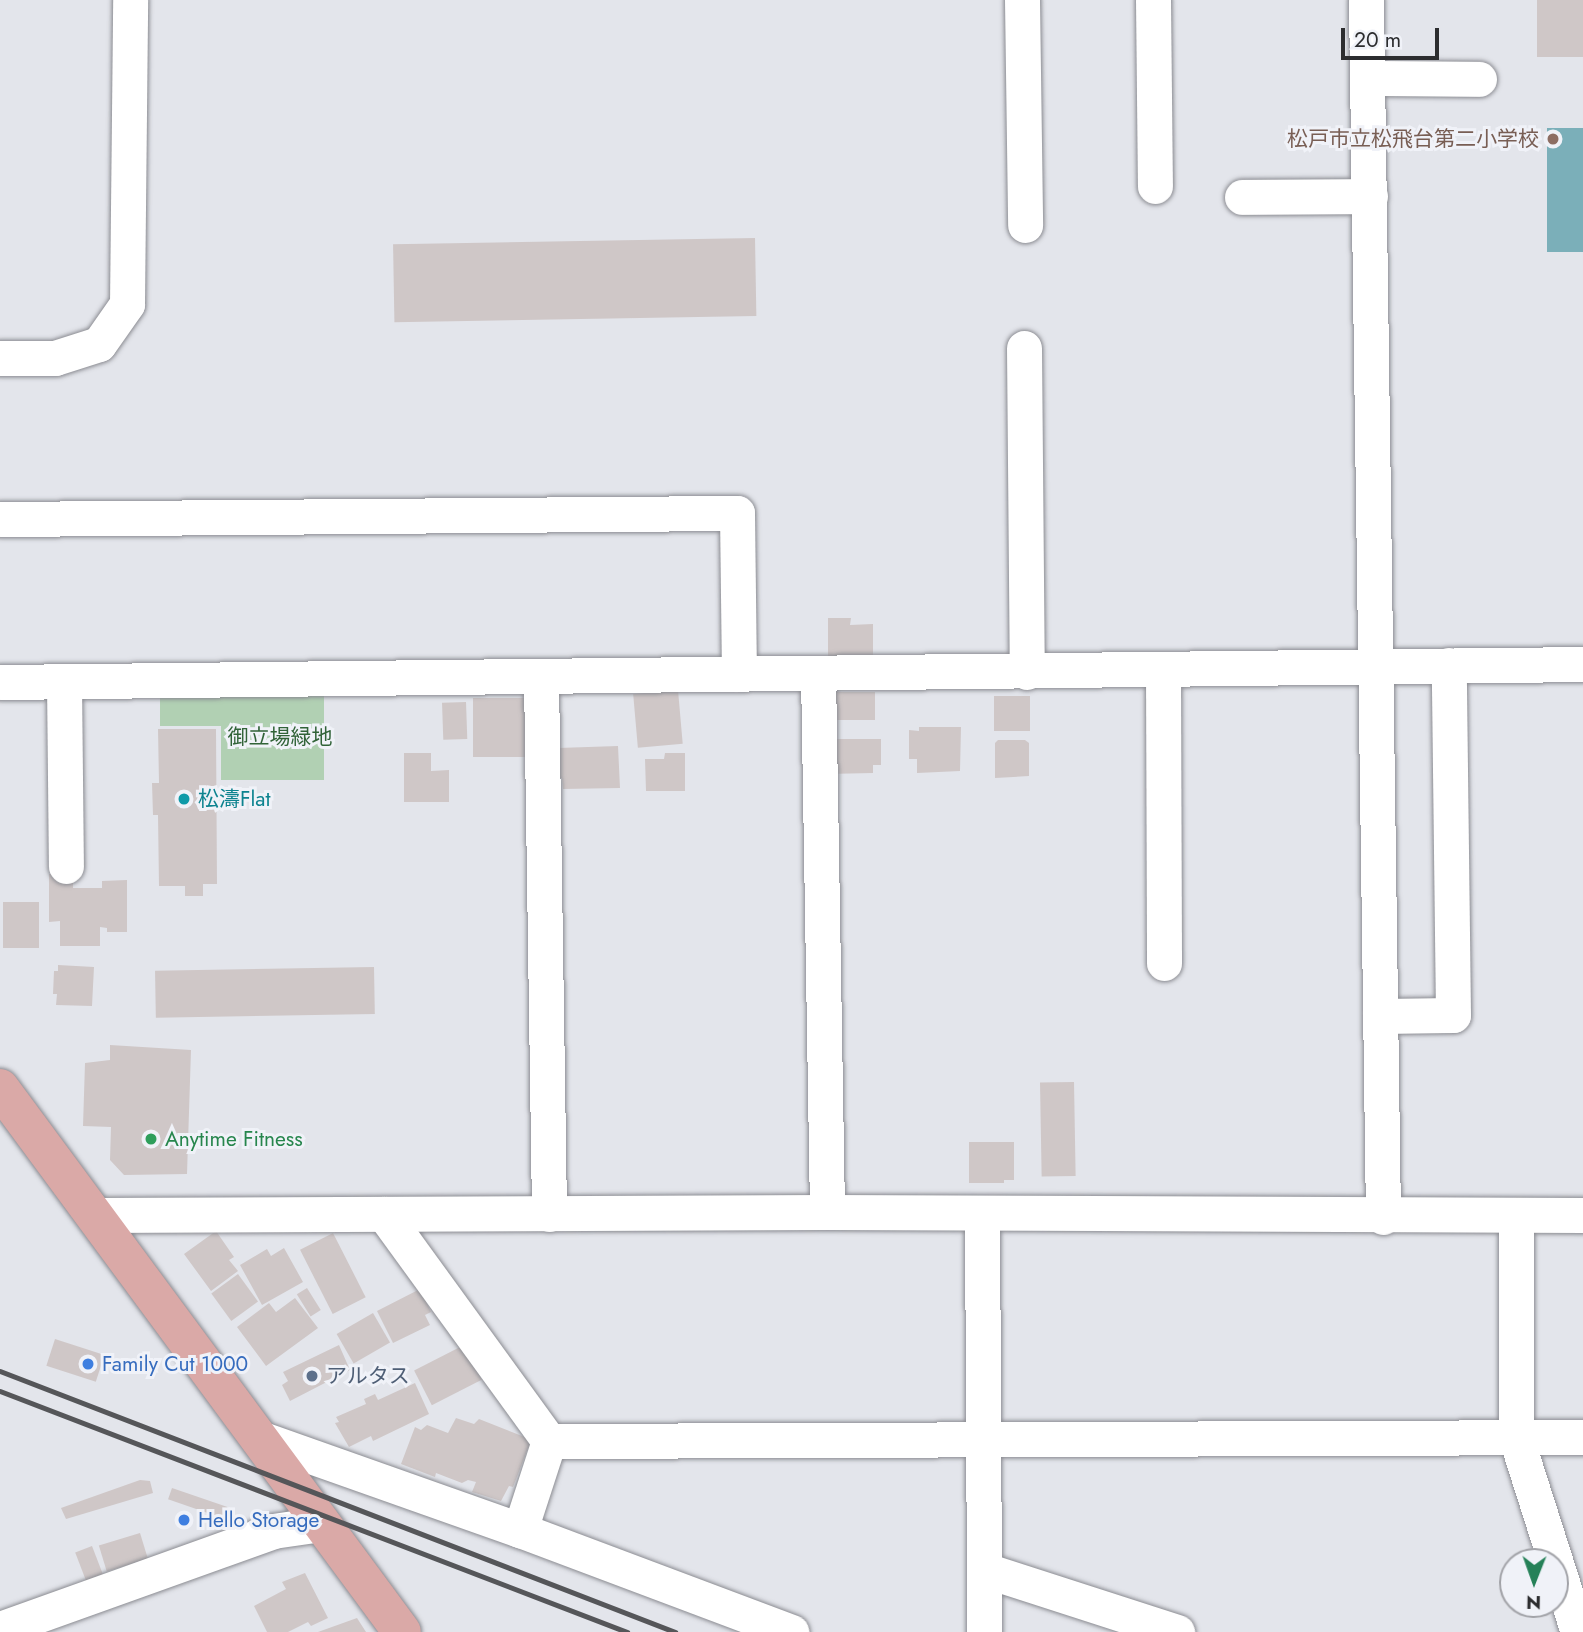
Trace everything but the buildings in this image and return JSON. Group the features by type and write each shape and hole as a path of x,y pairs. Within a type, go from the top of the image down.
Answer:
{"main road":[{"path":"0,1088 402,1632"}],"street":[{"path":"0,358 55,358 99,344 127,304 130,0"},
{"path":"1022,0 1025,225"},
{"path":"1153,0 1155,186"},
{"path":"1366,0 1383,1217"},
{"path":"1368,78 1479,79"},
{"path":"1242,197 1370,195"},
{"path":"1024,348 1027,672"},
{"path":"0,519 737,513 739,674"},
{"path":"0,682 541,678 1583,664"},
{"path":"1380,1016 1453,1015 1449,665"},
{"path":"1164,670 1164,964"},
{"path":"818,673 827,1212"},
{"path":"541,678 548,1214"},
{"path":"64,682 66,866"},
{"path":"94,1215 827,1212 1383,1217 1583,1215"},
{"path":"982,1213 984,1632"},
{"path":"384,1214 549,1441"},
{"path":"1516,1216 1516,1438 1578,1632"},
{"path":"257,1437 520,1530 792,1632"},
{"path":"549,1441 1583,1437"},
{"path":"520,1530 549,1441"},
{"path":"0,1629 273,1531 321,1524"},
{"path":"985,1570 1177,1632"}],"green space":[{"name":"御立場緑地","path":"160,693 324,694 324,780 221,780 221,726 160,726"}],"water":[{"path":"1547,128 1583,128 1583,252 1547,252"}],"railway":[{"path":"0,1371 675,1632"},
{"path":"0,1391 627,1632"}],"place":[{"name":"松戸市立松飛台第二小学校","path":"1553,139"},
{"name":"松濤Flat","path":"184,799"},
{"name":"Anytime Fitness","path":"151,1139"},
{"name":"Family Cut 1000","path":"88,1364"},
{"name":"アルタス","path":"312,1376"},
{"name":"Hello Storage","path":"184,1520"}]}
